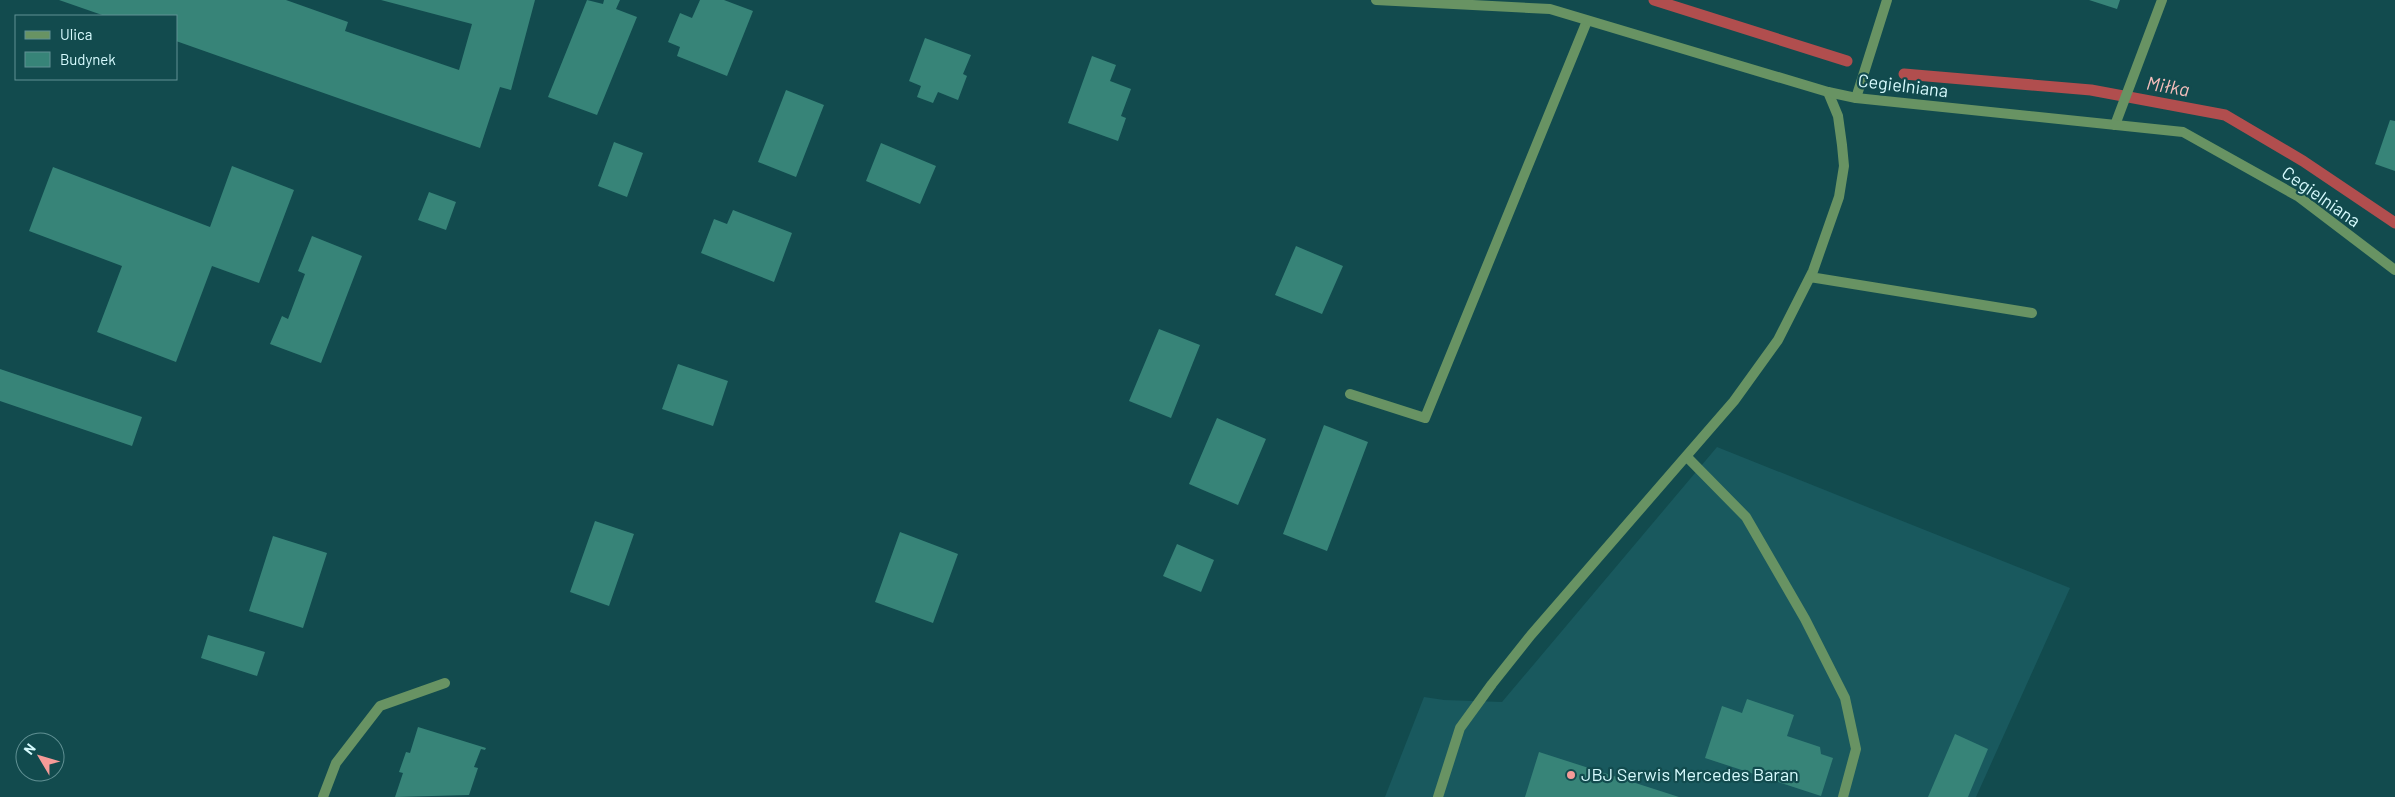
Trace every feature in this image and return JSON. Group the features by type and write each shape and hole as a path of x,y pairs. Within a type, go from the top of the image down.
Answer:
{"street":[{"name":"Cegielniana","path":"1376,0 1550,9 1828,92 1856,98 2183,132 2299,197 2395,270"},
{"path":"1856,98 1887,0"},
{"path":"2115,126 2162,0"},
{"path":"1350,394 1425,418 1587,21"},
{"path":"1438,797 1460,728 1492,684 1531,635 1686,457 1763,364 1778,340 1810,277 1840,197 1844,166 1838,116 1828,92"},
{"path":"1810,277 2032,313"},
{"path":"1686,457 1746,517 1804,619 1845,698 1856,748 1842,797"},
{"path":"323,797 336,763 380,706 445,683"}],"shaded area":[{"path":"1717,447 2070,588 1976,797 1385,797 1424,697 1444,700 1502,702"}],"building":[{"path":"59,0 286,0 348,22 345,31 459,70 472,24 381,0 535,0 511,90 500,87 480,148 178,42 178,15 102,15"},
{"path":"587,0 603,4 604,0 620,0 616,9 637,17 597,115 548,97"},
{"path":"700,0 724,0 753,11 727,76 677,56 680,47 668,42 680,13 692,18"},
{"path":"2089,0 2120,0 2117,9"},
{"path":"925,38 971,55 963,74 967,76 958,100 938,92 933,103 917,97 921,86 909,81"},
{"path":"1092,56 1116,65 1110,81 1131,89 1121,116 1126,118 1118,141 1068,123"},
{"path":"786,90 824,105 796,177 758,162"},
{"path":"2390,120 2395,121 2395,171 2375,164"},
{"path":"614,142 643,153 627,197 598,186"},
{"path":"881,143 936,166 920,204 866,181"},
{"path":"232,166 294,190 259,283 212,266 176,362 97,332 122,266 29,231 53,167 210,227"},
{"path":"429,192 456,202 446,230 418,220"},
{"path":"733,210 792,233 774,282 701,253 714,219 727,224"},
{"path":"312,236 362,256 321,363 270,344 282,316 288,319 305,274 298,271"},
{"path":"1296,246 1343,266 1322,314 1275,295"},
{"path":"1159,329 1200,345 1171,418 1129,401"},
{"path":"678,364 728,381 713,426 662,409"},
{"path":"0,369 142,417 132,446 0,401"},
{"path":"1217,418 1266,439 1238,505 1189,484"},
{"path":"1324,425 1368,442 1327,551 1283,534"},
{"path":"595,521 634,534 609,606 570,592"},
{"path":"900,532 958,554 933,623 875,602"},
{"path":"273,536 327,553 303,628 249,611"},
{"path":"1177,544 1214,560 1201,592 1163,576"},
{"path":"208,635 265,652 257,676 201,658"},
{"path":"1747,699 1794,715 1787,736 1820,747 1821,754 1833,758 1821,796 1705,758 1722,706 1742,713"},
{"path":"418,727 486,748 485,750 481,749 474,767 478,768 469,795 395,797 403,773 399,772 406,752 410,753"},
{"path":"1955,734 1988,749 1968,797 1928,797"},
{"name":"JBJ Serwis Mercedes Baran","path":"1539,752 1679,797 1525,797"}],"waterway":[{"name":"Miłka","path":"1654,0 1847,61"},
{"name":"Miłka","path":"1904,74 2091,90 2225,115 2303,161 2395,223"}],"place":[{"name":"JBJ Serwis Mercedes Baran","path":"1571,775"}]}
